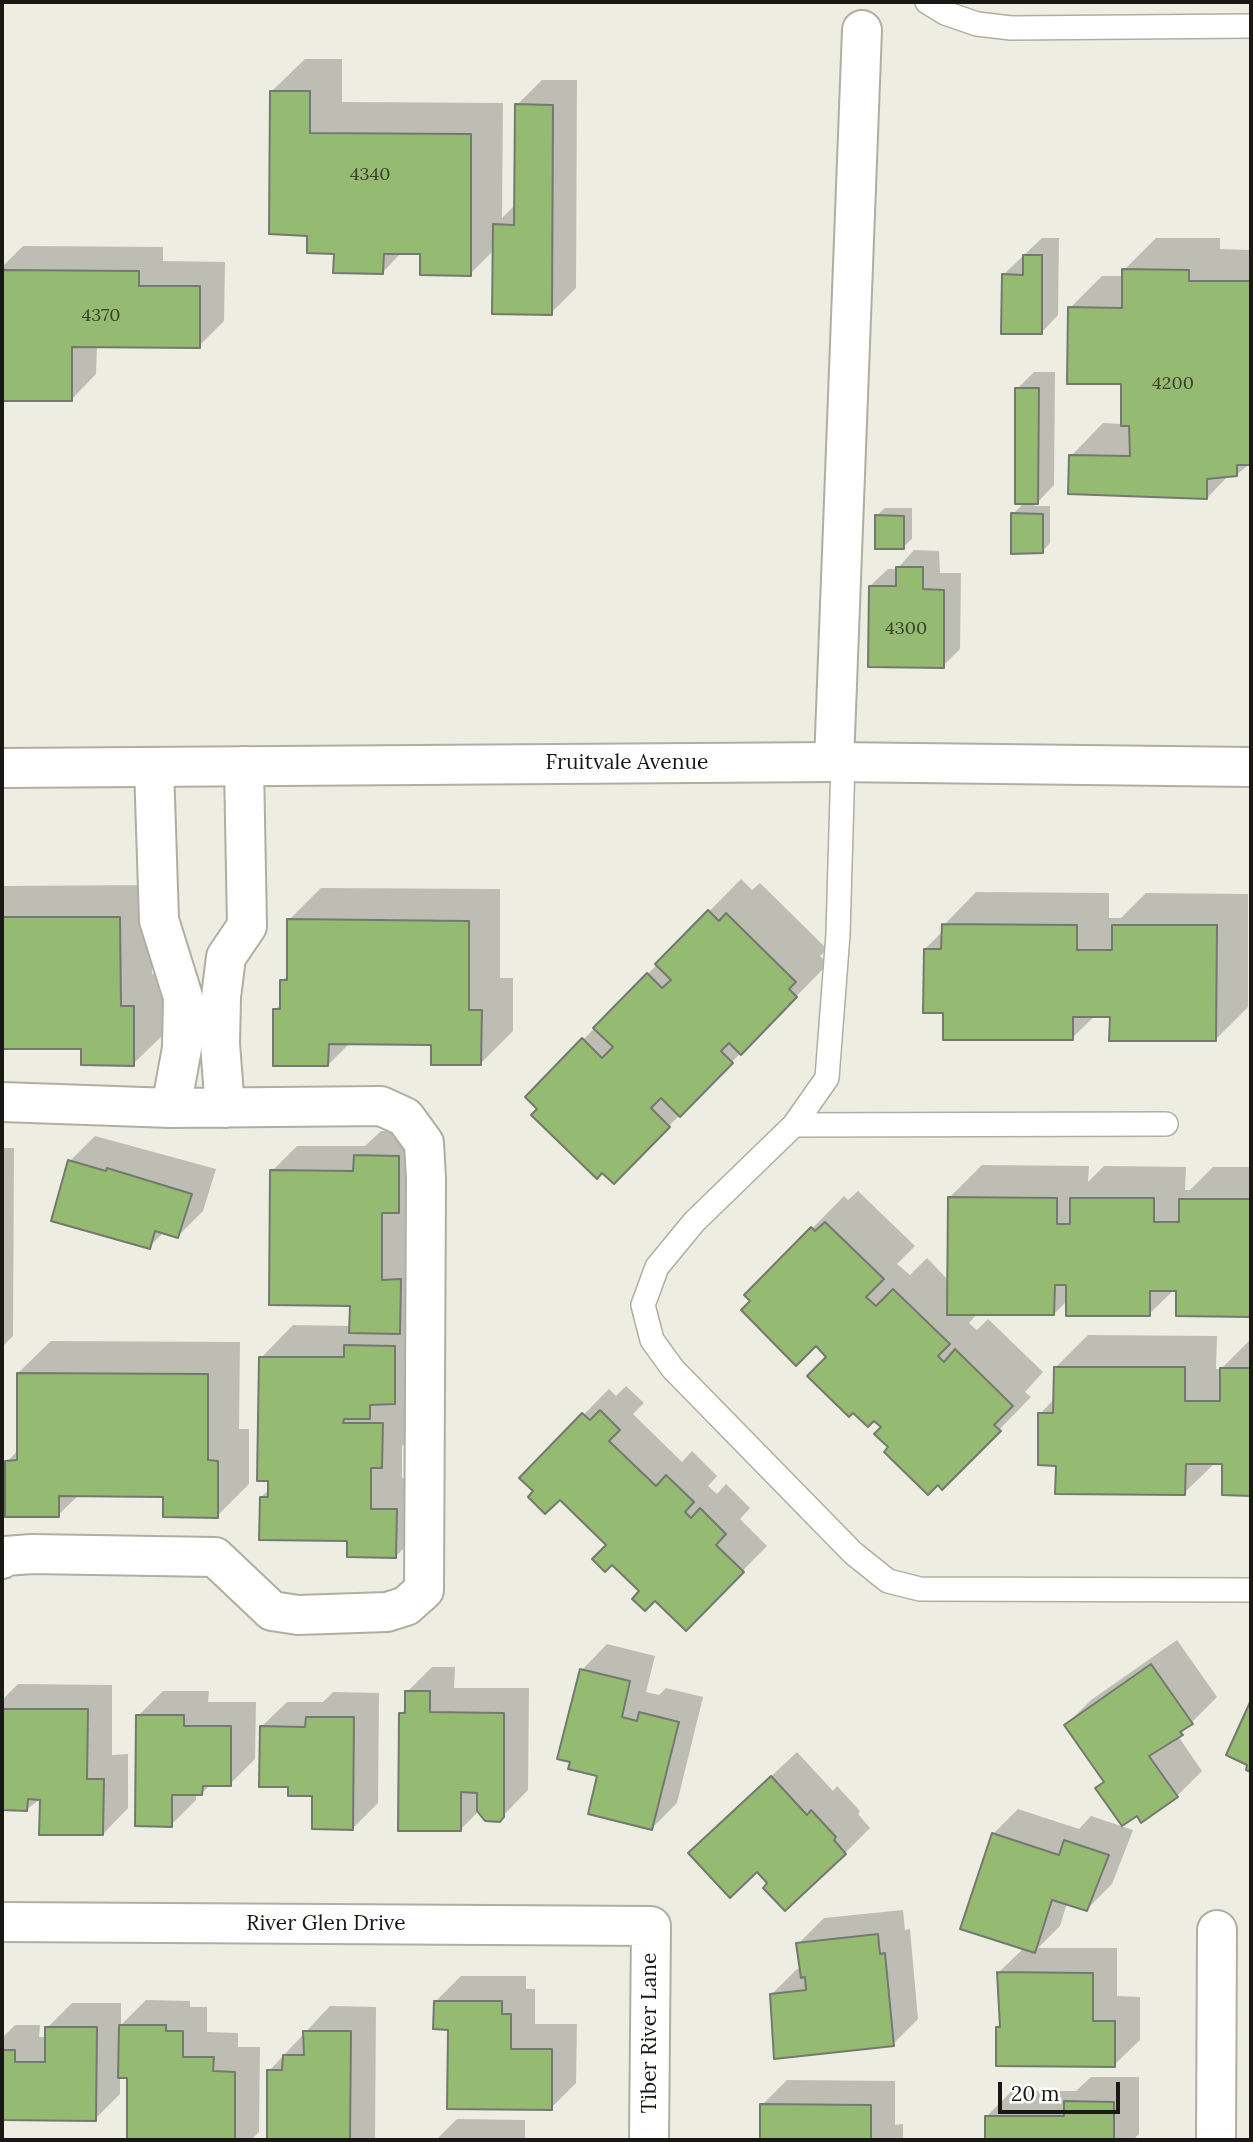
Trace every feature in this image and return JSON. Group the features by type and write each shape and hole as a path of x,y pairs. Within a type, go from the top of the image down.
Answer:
{"street":[{"path":"839,762 862,30"},
{"name":"Fruitvale Avenue","path":"2,768 839,762 1251,767"},
{"path":"225,1108 220,1044 220,997 226,957 247,926 244,766"},
{"path":"153,767 159,920 183,997 182,1048 171,1108"},
{"path":"171,956 226,957"},
{"path":"2,1102 171,1108 381,1106 405,1117 424,1143 425,1590 407,1606 387,1612 298,1615 272,1611 215,1557 32,1554 2,1559"},
{"name":"River Glen Drive","path":"2,1922 651,1926"},
{"name":"Tiber River Lane","path":"649,2140 651,1926"},
{"path":"1216,2140 1217,1930"}],"lane":[{"path":"927,2 945,13 977,24 1011,28 1251,26"},
{"path":"839,762 838,934 827,1078 794,1125 694,1222 657,1266 643,1306 652,1340 682,1379 853,1553 888,1581 920,1589 1251,1590"},
{"path":"794,1125 1166,1124"}],"building":[{"path":"270,91 310,91 310,133 471,134 471,276 420,275 420,254 384,254 383,274 333,273 334,254 307,253 307,236 269,234"},
{"path":"515,104 553,105 552,315 492,314 493,224 514,225"},
{"path":"1023,255 1042,255 1042,334 1001,334 1002,274 1023,275"},
{"path":"1122,269 1189,270 1189,281 1251,281 1251,465 1237,465 1237,476 1207,479 1207,499 1068,494 1069,455 1130,456 1129,426 1121,426 1121,384 1067,384 1068,307 1122,308"},
{"path":"2,270 139,271 139,286 200,286 200,348 72,347 72,401 2,401"},
{"path":"1015,388 1039,388 1038,504 1015,504"},
{"path":"1011,513 1043,514 1043,553 1011,554"},
{"path":"875,515 904,516 904,549 875,549"},
{"path":"896,567 923,567 923,589 944,590 944,668 868,667 869,586 896,586"},
{"path":"708,910 719,921 726,913 796,982 789,989 797,997 741,1055 729,1043 721,1051 733,1063 680,1117 661,1098 651,1108 670,1127 614,1184 602,1173 597,1179 531,1115 537,1109 525,1097 582,1038 602,1058 613,1047 593,1028 647,973 662,988 671,980 655,964"},
{"path":"2,917 120,917 121,1006 134,1006 134,1066 81,1065 81,1049 2,1049"},
{"path":"287,919 469,921 469,1010 482,1010 481,1065 431,1065 431,1045 329,1044 328,1066 273,1066 273,1009 280,1009 280,980 287,980"},
{"path":"942,924 1077,925 1077,950 1112,950 1112,925 1217,925 1216,1041 1109,1041 1110,1017 1073,1017 1073,1040 943,1040 943,1013 923,1013 924,949 941,949"},
{"path":"354,1155 399,1156 399,1213 382,1213 382,1280 401,1279 400,1334 349,1333 350,1306 269,1305 270,1170 353,1171"},
{"path":"68,1160 106,1171 107,1168 192,1194 178,1238 155,1231 150,1249 51,1221"},
{"path":"948,1197 1057,1198 1057,1224 1070,1224 1070,1198 1154,1198 1154,1222 1179,1222 1179,1199 1251,1199 1251,1317 1176,1316 1176,1291 1150,1291 1150,1316 1066,1316 1066,1285 1055,1285 1054,1315 947,1315"},
{"path":"825,1222 884,1279 866,1297 876,1306 893,1289 950,1344 938,1356 944,1362 955,1349 1013,1406 994,1425 1001,1431 942,1490 938,1485 928,1495 884,1452 888,1447 874,1434 881,1427 874,1421 868,1427 853,1413 849,1417 807,1376 826,1357 816,1346 796,1366 741,1310 750,1301 744,1295 811,1227 815,1231"},
{"path":"344,1345 395,1346 395,1404 370,1405 370,1419 344,1419 343,1423 383,1423 382,1468 371,1468 371,1509 397,1509 396,1558 347,1557 347,1541 259,1540 260,1497 268,1497 268,1481 257,1481 259,1357 344,1357"},
{"path":"1054,1367 1185,1367 1185,1401 1220,1401 1220,1368 1251,1368 1251,1496 1222,1495 1222,1464 1186,1464 1185,1495 1055,1494 1056,1466 1038,1465 1038,1413 1053,1413"},
{"path":"17,1373 208,1374 208,1460 218,1461 218,1518 163,1517 163,1497 59,1496 59,1517 5,1517 5,1461 17,1460"},
{"path":"600,1410 620,1430 609,1441 656,1486 666,1475 694,1502 685,1512 691,1518 700,1508 726,1534 716,1545 744,1572 686,1631 655,1601 645,1611 632,1599 639,1591 612,1565 605,1572 592,1559 606,1545 560,1500 545,1514 528,1497 533,1491 519,1478 582,1413 590,1420"},
{"path":"1151,1664 1193,1724 1180,1732 1183,1735 1149,1756 1178,1797 1141,1823 1137,1816 1122,1826 1095,1788 1104,1782 1064,1725"},
{"path":"580,1669 630,1681 622,1717 637,1721 639,1712 679,1722 652,1830 588,1814 597,1776 568,1769 570,1762 557,1759"},
{"path":"405,1691 430,1691 430,1712 504,1713 504,1817 500,1822 485,1821 477,1811 477,1793 461,1792 461,1831 398,1831 399,1713 405,1713"},
{"path":"1251,1700 1251,1772 1246,1770 1247,1765 1226,1755"},
{"path":"2,1709 88,1709 87,1779 104,1779 103,1835 39,1835 40,1800 28,1799 27,1811 2,1810"},
{"path":"136,1715 184,1715 184,1726 231,1726 231,1786 203,1786 202,1795 172,1795 172,1827 135,1826"},
{"path":"306,1717 354,1717 353,1830 312,1829 312,1796 288,1796 288,1787 259,1787 260,1726 305,1727"},
{"path":"771,1776 807,1815 811,1810 836,1837 834,1840 846,1854 785,1911 763,1888 767,1883 757,1872 730,1898 688,1853"},
{"path":"992,1833 1059,1855 1064,1840 1109,1855 1087,1911 1052,1900 1035,1953 960,1929"},
{"path":"878,1934 880,1954 885,1953 894,2046 774,2059 770,1994 806,1990 805,1977 801,1978 796,1943"},
{"path":"997,1972 1093,1973 1093,2021 1115,2021 1115,2067 996,2066 996,2027 1000,2027"},
{"path":"434,2001 502,2001 502,2014 511,2014 511,2049 552,2049 552,2110 447,2109 448,2030 433,2029"},
{"path":"119,2025 166,2025 166,2031 183,2031 183,2057 214,2057 213,2071 235,2072 235,2140 127,2140 127,2078 118,2078"},
{"path":"45,2027 97,2027 96,2121 2,2120 2,2050 15,2050 15,2062 45,2062"},
{"path":"303,2031 351,2031 350,2140 267,2140 267,2070 282,2070 283,2055 304,2055"},
{"path":"1064,2101 1114,2102 1114,2140 985,2140 985,2116 1064,2116"},
{"path":"760,2104 871,2105 871,2140 760,2140"}]}
